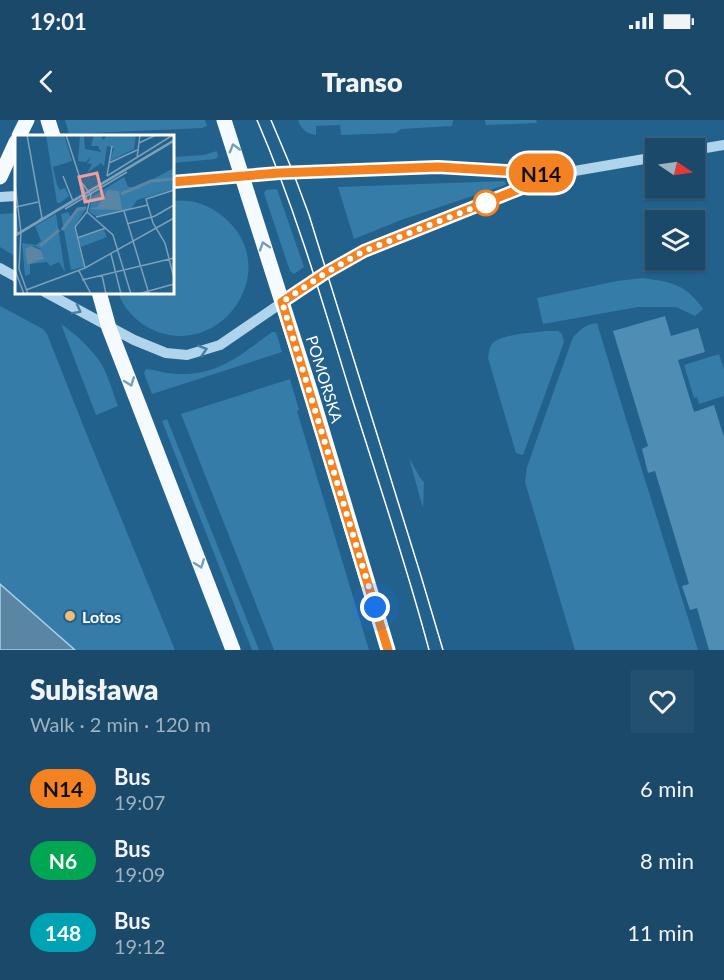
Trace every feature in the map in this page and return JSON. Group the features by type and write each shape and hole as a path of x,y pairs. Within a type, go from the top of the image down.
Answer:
{"main road":[{"path":"20,135 27,120"},
{"path":"48,120 53,135"},
{"name":"POMORSKA","path":"224,120 388,650"},
{"path":"0,177 15,144"},
{"path":"100,294 109,328 233,650"}],"street":[{"path":"705,148 724,145"},
{"path":"49,294 134,340 166,353 187,355 220,345 327,272 364,251 557,174 645,159"},
{"path":"174,182 279,173 438,167 557,174"},
{"path":"0,197 15,196"},
{"path":"0,268 15,276"}],"shaded area":[{"path":"65,120 205,120 207,126 69,134"},
{"path":"298,120 453,120 452,126 401,129 396,133 341,135 340,125 316,126 316,135 305,130"},
{"path":"485,120 536,120 537,123 486,125"},
{"path":"217,151 218,157 174,163 174,157 204,155"},
{"path":"504,181 505,185 401,220 354,239 338,187"},
{"path":"277,189 304,267 294,274 290,271 264,193 266,190"},
{"path":"174,201 196,202 211,208 230,223 244,244 248,266 245,288 234,308 218,323 198,333 175,336 151,329 140,323 119,294 174,294"},
{"path":"15,213 15,256 0,247 0,214"},
{"path":"643,278 662,281 684,289 703,309 695,316 676,307 638,307 543,324 537,298 617,281"},
{"path":"0,306 43,329 47,334 175,650 0,650"},
{"path":"597,323 698,650 575,650 525,482 527,467 573,337 584,327"},
{"path":"61,324 84,343 98,359 107,375 118,406 96,415"},
{"path":"558,331 562,334 564,342 523,455 516,453 488,358 489,352 492,344 502,338"},
{"path":"272,332 277,335 282,352 152,394 144,373 146,369 179,374 206,371 229,362"},
{"path":"719,354 724,369 724,396 699,404 697,397 694,398 684,365"},
{"path":"290,379 299,410 297,411 369,650 274,650 181,414"},
{"path":"167,419 259,650 252,650 162,421"},
{"path":"409,458 424,482 423,508"},
{"path":"0,584 75,650 0,650"}],"building":[{"path":"665,316 671,336 698,328 705,352 678,360 694,412 714,405 724,437 724,650 709,650 697,608 690,610 682,586 689,584 655,471 648,473 642,449 648,446 613,331"}],"tram line":[{"path":"257,120 284,187 307,254 401,553 429,650"},
{"path":"271,120 309,215 443,650"}],"bus line":[{"name":"N14","path":"174,182 279,173 438,167 557,174 364,251 342,262 282,302 388,650"}],"place":[{"name":"Lotos","path":"70,616"}],"route":[{"path":"375,607 282,302 342,262 364,251 493,200 486,203"}]}
